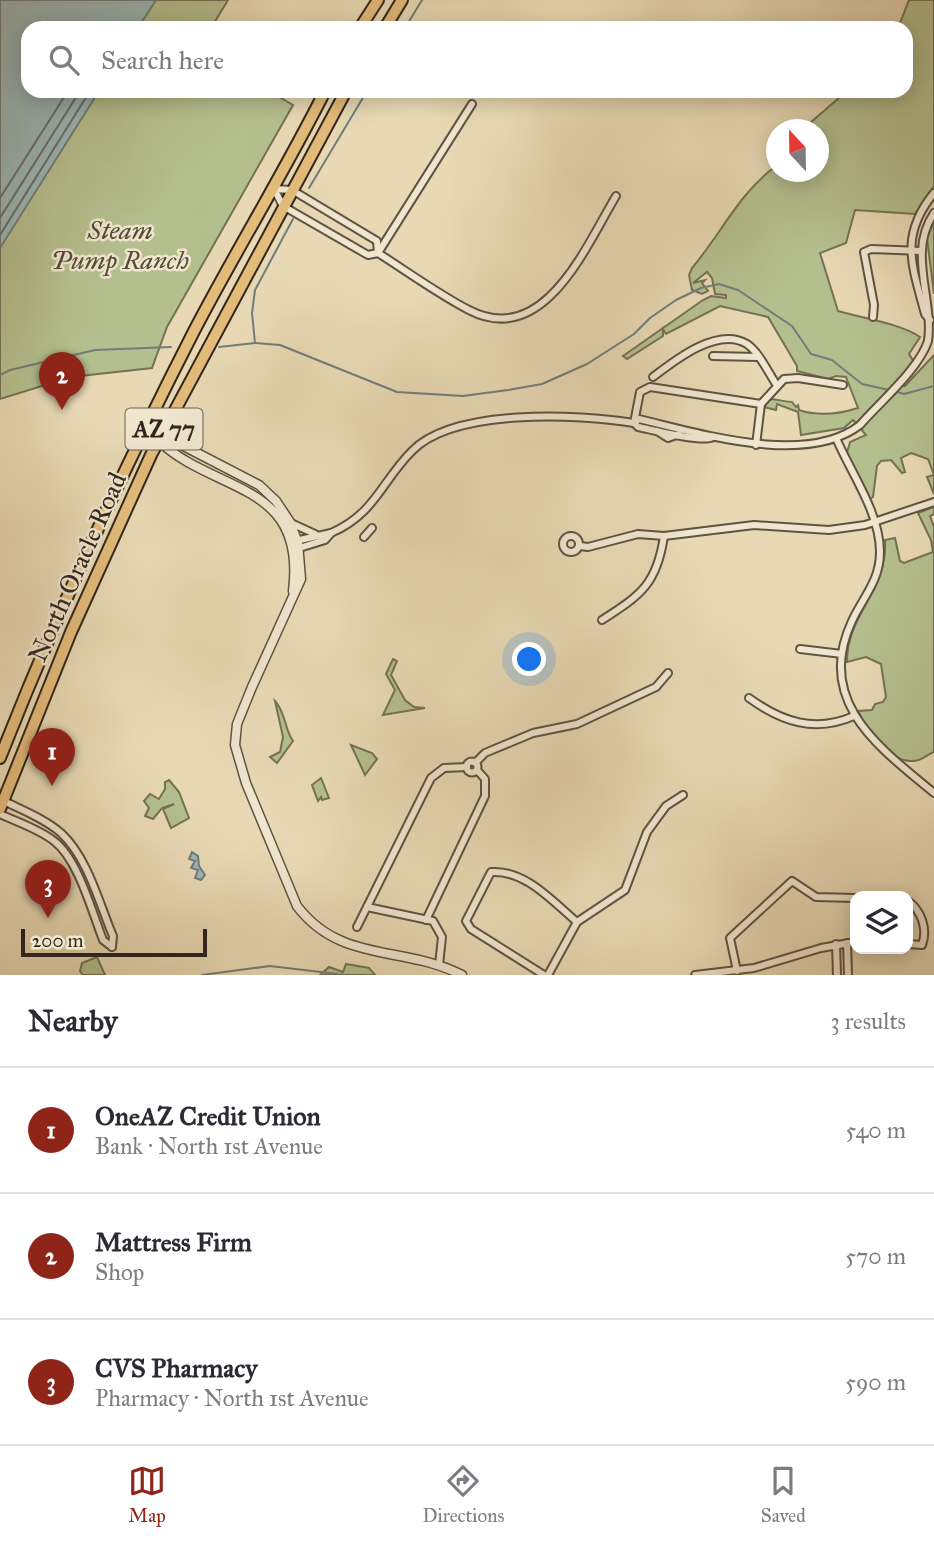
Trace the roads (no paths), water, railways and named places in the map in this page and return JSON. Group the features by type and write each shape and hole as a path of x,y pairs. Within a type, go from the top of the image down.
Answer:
{"highway":[{"path":"364,21 377,0"},
{"path":"389,21 401,0"},
{"name":"North Oracle Road","path":"0,758 49,635 144,434 226,270 274,189 321,98"},
{"name":"North Oracle Road","path":"1,808 71,632 158,440 342,98"}],"street":[{"path":"378,253 472,104"},
{"path":"274,189 292,190 377,241 378,253"},
{"path":"274,189 283,206 368,255 378,253 471,311 497,319 516,317 537,309 555,294 616,196"},
{"path":"930,320 923,307 910,250 914,222 934,193"},
{"path":"634,423 639,419 755,445 794,444 836,438 860,425 915,362 928,339 932,313 922,251 924,234 934,213"},
{"path":"873,317 874,305 864,252 922,251"},
{"path":"653,377 677,359 718,339 737,339 749,345 776,384"},
{"path":"713,356 758,357"},
{"path":"755,445 761,404 776,384 784,379 798,377 843,385"},
{"path":"634,423 640,392 650,387 761,404"},
{"path":"294,545 351,524 365,513 413,449 427,438 454,426 590,416 708,440 713,437"},
{"path":"144,434 158,440 176,442 259,485 276,500 290,522 294,545 291,606 237,724 235,745 239,764 286,883 310,923 336,941 439,965 462,975"},
{"path":"836,438 874,522 880,550 877,575 851,623 842,654 843,678 854,716 874,743 934,793"},
{"path":"158,440 172,453 254,494 270,507 294,545"},
{"path":"580,546 588,547 638,534 664,536 754,525 829,530 874,522 934,502"},
{"path":"290,522 307,533 317,535"},
{"path":"364,537 372,528"},
{"path":"294,545 325,540 331,533"},
{"path":"602,620 650,584 661,557 664,536"},
{"path":"800,649 842,654"},
{"path":"357,927 431,778 439,770 450,766 467,767 471,773 485,753 533,733 577,724 629,697 656,687 668,673"},
{"path":"749,698 776,716 804,724 831,724 854,716"},
{"path":"426,920 485,796 485,779 476,766"},
{"path":"577,922 534,885 506,871 491,872 466,920 471,929 546,975 577,922 625,890 647,832 666,806 683,794"},
{"path":"1,808 61,833 83,866 113,936 112,947 103,940 74,869 55,841 1,808"},
{"path":"55,841 61,833"},
{"path":"737,971 730,938 792,881 816,897 850,898"},
{"path":"367,907 426,920 437,926 442,937 439,965"},
{"path":"913,907 922,918 922,945 913,944"},
{"path":"847,943 848,975"},
{"path":"695,975 737,971 850,943"},
{"path":"836,944 837,975"}],"water":[{"path":"0,0 156,0 142,21 21,21 21,98 95,98 0,248"},
{"path":"192,852 198,856 199,866 205,875 201,880 195,878 198,870 191,868 195,861 189,859"}],"waterway":[{"path":"409,21 422,0"},
{"path":"309,188 363,98"},
{"path":"255,343 252,313 255,290 293,219"},
{"path":"219,347 255,343 280,345 397,392 463,396 542,384 587,364 634,334 650,318 676,300 701,288 719,284 738,290 792,326 811,354 832,360 862,384 889,390"},
{"path":"0,375 10,370 95,350 171,347"},
{"path":"894,391 904,394 934,386"},
{"path":"202,975 270,966 346,975"}],"place":[{"name":"Mattress Firm","path":"62,410"},
{"name":"OneAZ Credit Union","path":"52,786"},
{"name":"CVS Pharmacy","path":"48,918"}],"park label":[{"name":"Steam Pump Ranch","path":"120,245"}]}
